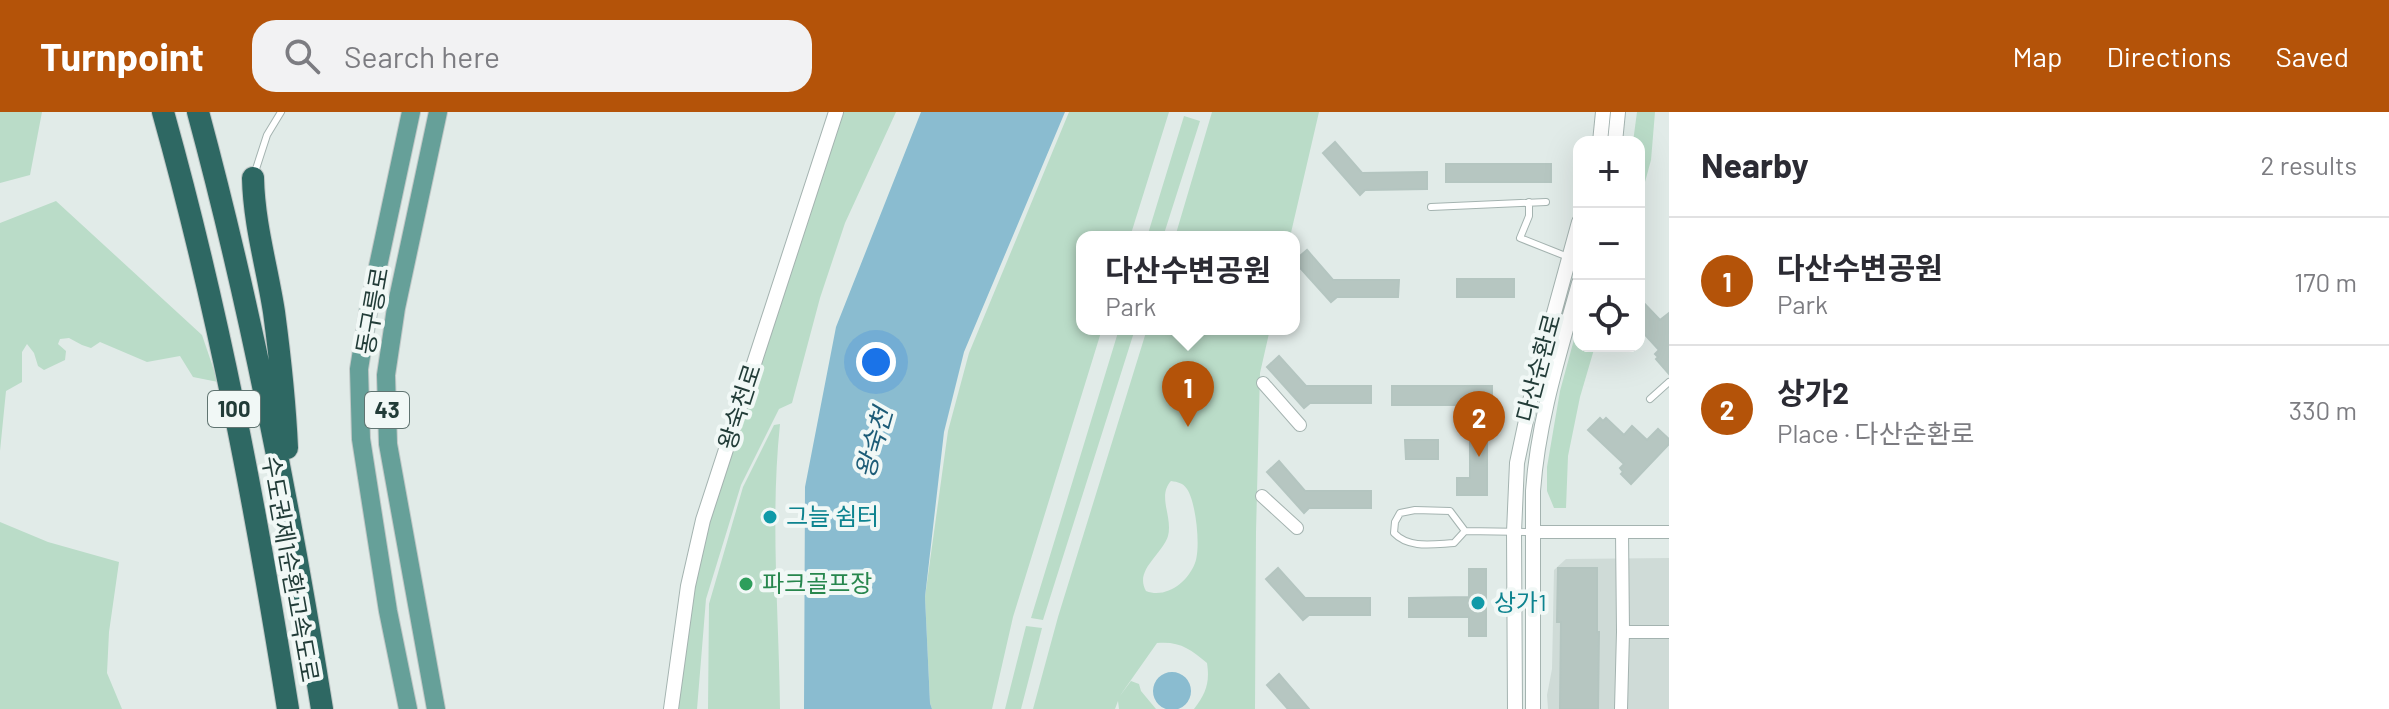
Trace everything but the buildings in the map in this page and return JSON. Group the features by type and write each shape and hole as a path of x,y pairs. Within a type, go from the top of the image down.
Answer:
{"highway":[{"name":"수도권제1순환고속도로","path":"163,112 190,213 234,409 257,522 288,709"},
{"name":"수도권제1순환고속도로","path":"198,112 242,290 290,525 322,709"},
{"path":"253,178 257,225 274,311 285,414 290,525"}],"main road":[{"name":"동구릉로","path":"408,709 388,611 361,439 359,369 411,112"},
{"name":"동구릉로","path":"436,709 388,444 386,375 396,308 438,112"}],"street":[{"name":"왕숙천로","path":"671,709 688,586 703,520 836,112"},
{"path":"1601,136 1603,112"},
{"path":"1616,136 1618,112"},
{"name":"다산순환로","path":"1515,709 1514,532 1517,463 1521,437 1573,241"},
{"name":"다산순환로","path":"1533,709 1533,491 1541,426 1573,306"},
{"path":"1263,383 1300,425"},
{"path":"1262,496 1297,528"},
{"path":"1534,532 1669,532"},
{"path":"1621,709 1622,532"},
{"path":"1623,632 1669,632"}],"lane":[{"path":"253,178 267,135 281,112"},
{"path":"1529,202 1529,216 1520,238 1568,257"},
{"path":"1431,207 1546,202"},
{"path":"1650,399 1669,382"},
{"path":"1465,531 1450,511 1415,510 1400,513 1394,533 1401,540 1424,545 1454,543 1465,531 1534,532"}],"shaded area":[{"path":"1669,558 1669,709 1548,709 1554,570 1566,559"}],"green space":[{"path":"0,112 42,112 30,175 0,183"},
{"path":"842,112 896,112 845,223 820,298 792,403 779,409 741,485 706,599 697,709 676,709 688,609 704,531"},
{"path":"1069,112 1169,112 1132,231 1076,231 1076,335 1100,335 1013,617 992,709 932,709 925,597 948,431 969,353"},
{"path":"1212,112 1319,112 1291,231 1177,231"},
{"path":"1637,112 1655,112 1651,160 1645,182 1645,136 1634,136"},
{"path":"1184,116 1200,121 1165,231 1149,231"},
{"path":"56,201 202,335 218,382 193,377 180,356 147,362 100,342 91,348 69,338 60,339 58,344 66,351 65,360 44,370 38,366 27,344 22,352 22,382 6,391 0,451 0,223"},
{"path":"1117,335 1133,335 1043,620 1031,618"},
{"path":"1145,335 1269,335 1260,373 1255,709 1194,709 1206,688 1207,663 1184,647 1157,643 1119,697 1131,681 1139,684 1156,709 1119,709 1118,701 1115,709 1033,709 1058,617","holes":["1171,481 1180,483 1190,495 1195,514 1195,563 1187,577 1175,587 1161,593 1146,591 1143,583 1146,569 1168,536 1165,493"]},
{"path":"1573,343 1573,352 1593,352 1568,456 1566,508 1554,508 1547,491 1547,467 1560,391"},
{"name":"파크골프장","path":"780,424 775,531 780,709 708,709 709,604 743,487 774,425"},
{"path":"0,522 48,542 119,562 109,632 107,673 122,709 0,709"},
{"path":"1026,626 1042,628 1021,709 1005,709"}],"water":[{"name":"왕숙천","path":"921,112 1065,112 964,352 944,432 925,597 932,709 804,709 805,487 836,327"},
{"path":"1172,672 1185,678 1191,691 1185,704 1172,710 1159,704 1153,691 1159,678"}],"place":[{"name":"다산수변공원","path":"1188,427"},
{"name":"상가2","path":"1479,457"},
{"name":"그늘 쉼터","path":"770,517"},
{"name":"파크골프장","path":"746,584"},
{"name":"상가1","path":"1478,603"}]}
